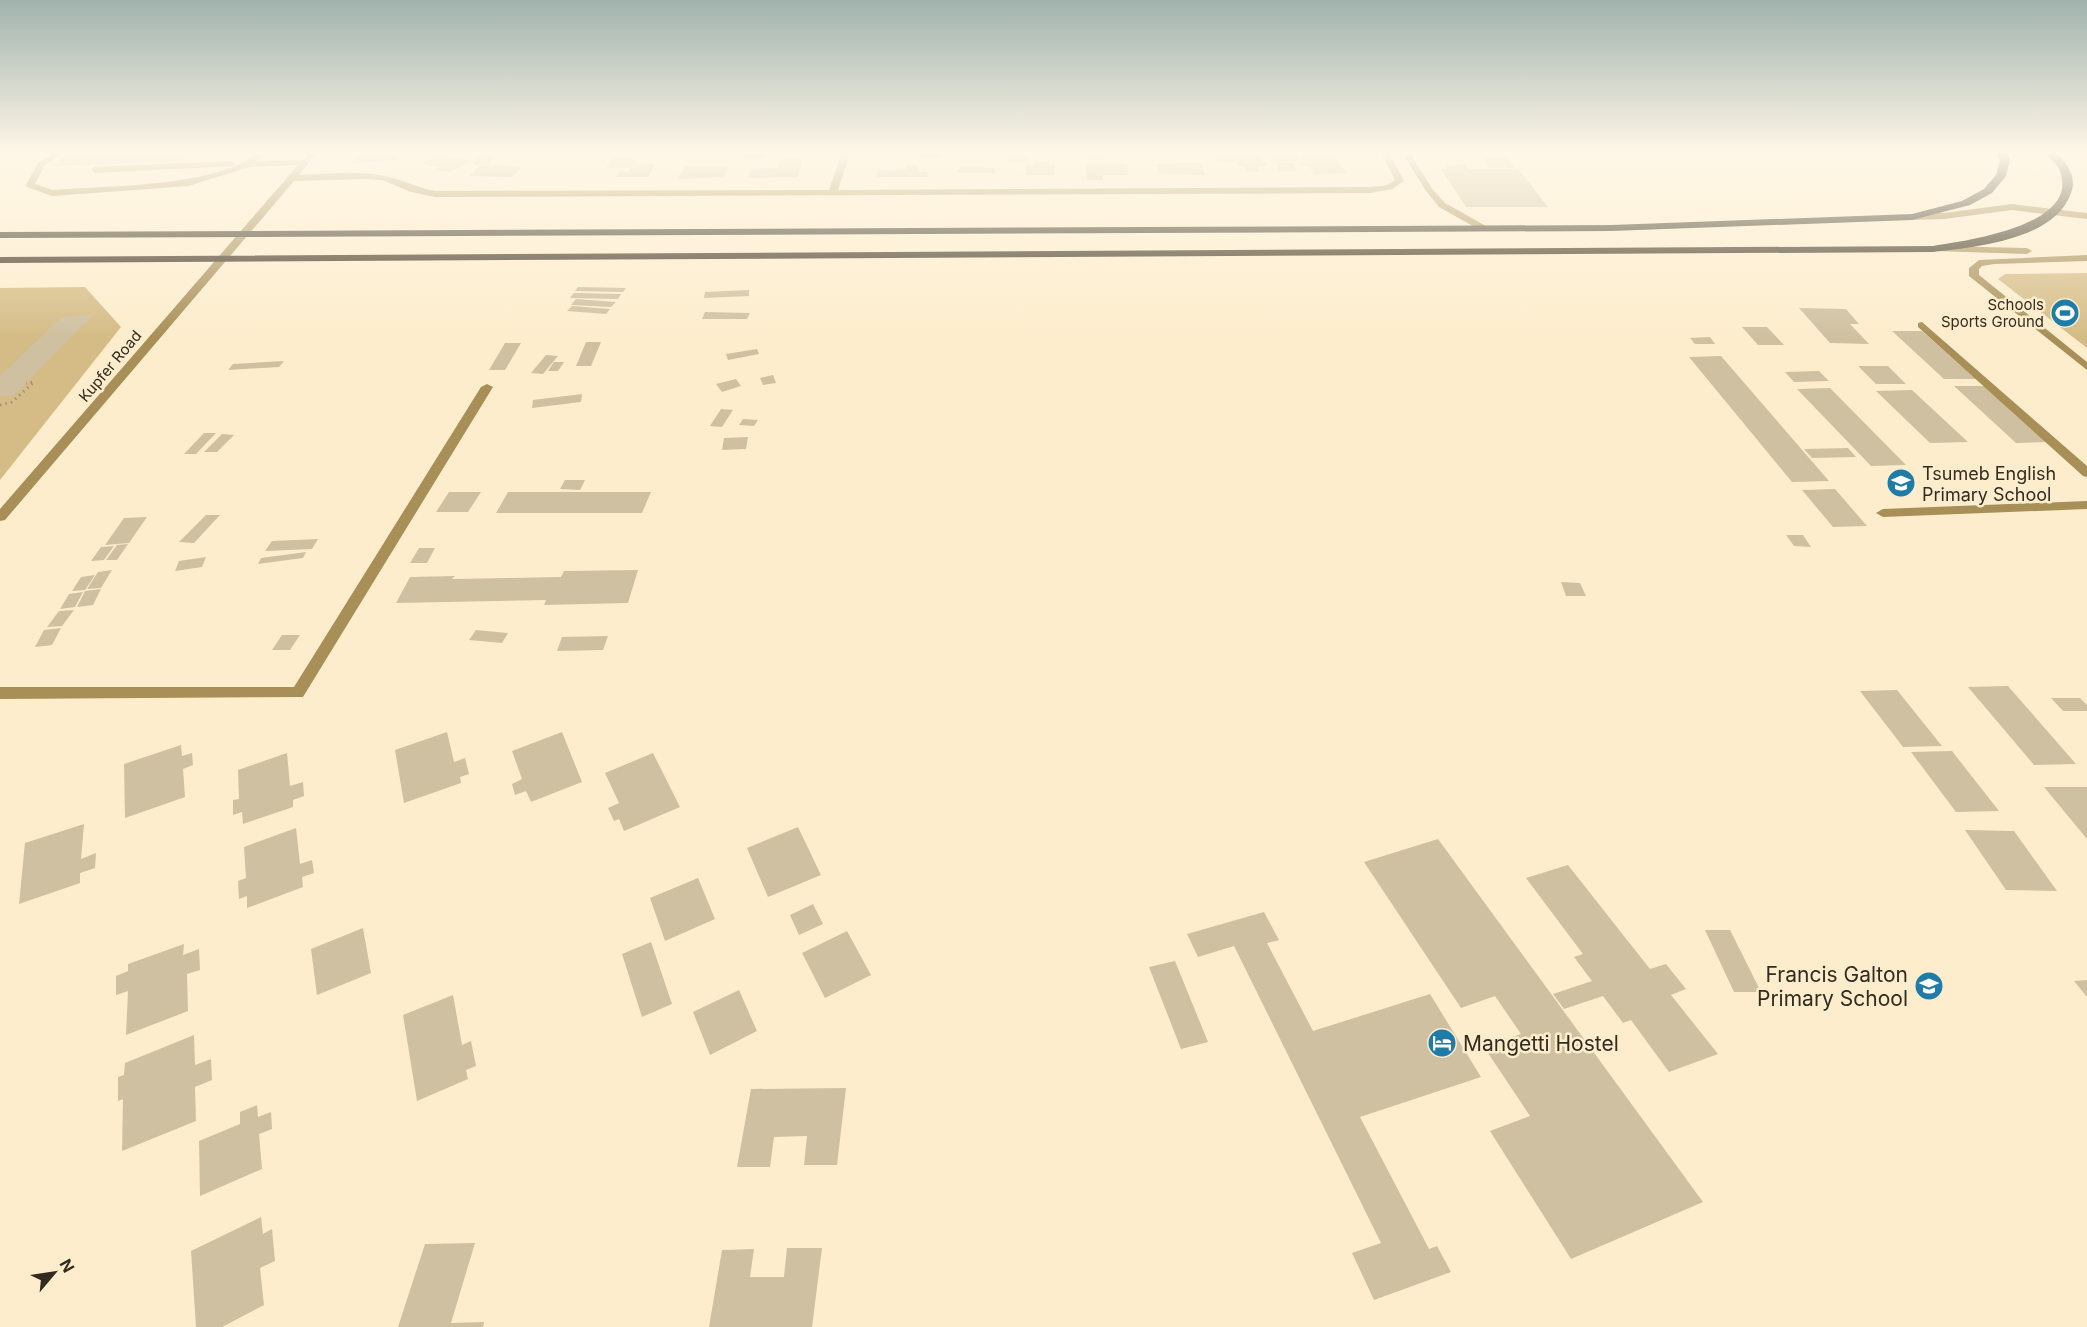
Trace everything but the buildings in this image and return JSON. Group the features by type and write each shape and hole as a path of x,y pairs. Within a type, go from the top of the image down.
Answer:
{"highway":[{"path":"0,236 1611,228 1919,215"},
{"path":"0,260 1933,249 2022,231 2052,215"}],"street":[{"name":"Kupfer Road","path":"0,517 260,215"},
{"path":"1460,215 1484,228"},
{"path":"1911,217 1952,215"},
{"path":"1933,249 2087,252"},
{"path":"2087,258 1979,263 1974,268 1974,276 2087,367"},
{"path":"1922,325 2087,474"},
{"path":"0,693 298,693 487,387"},
{"path":"1883,513 2087,505"}],"path":[{"path":"0,405 12,402 34,382 26,383"}],"shaded area":[{"name":"Schools Sports Ground","path":"2087,273 2087,348 1998,279 2005,274"},
{"path":"85,287 121,327 0,480 0,288"}],"place":[{"name":"Schools Sports Ground","path":"2065,313"},
{"name":"Tsumeb English Primary School","path":"1901,483"},
{"name":"Francis Galton Primary School","path":"1929,986"},
{"name":"Mangetti Hostel","path":"1442,1043"}]}
